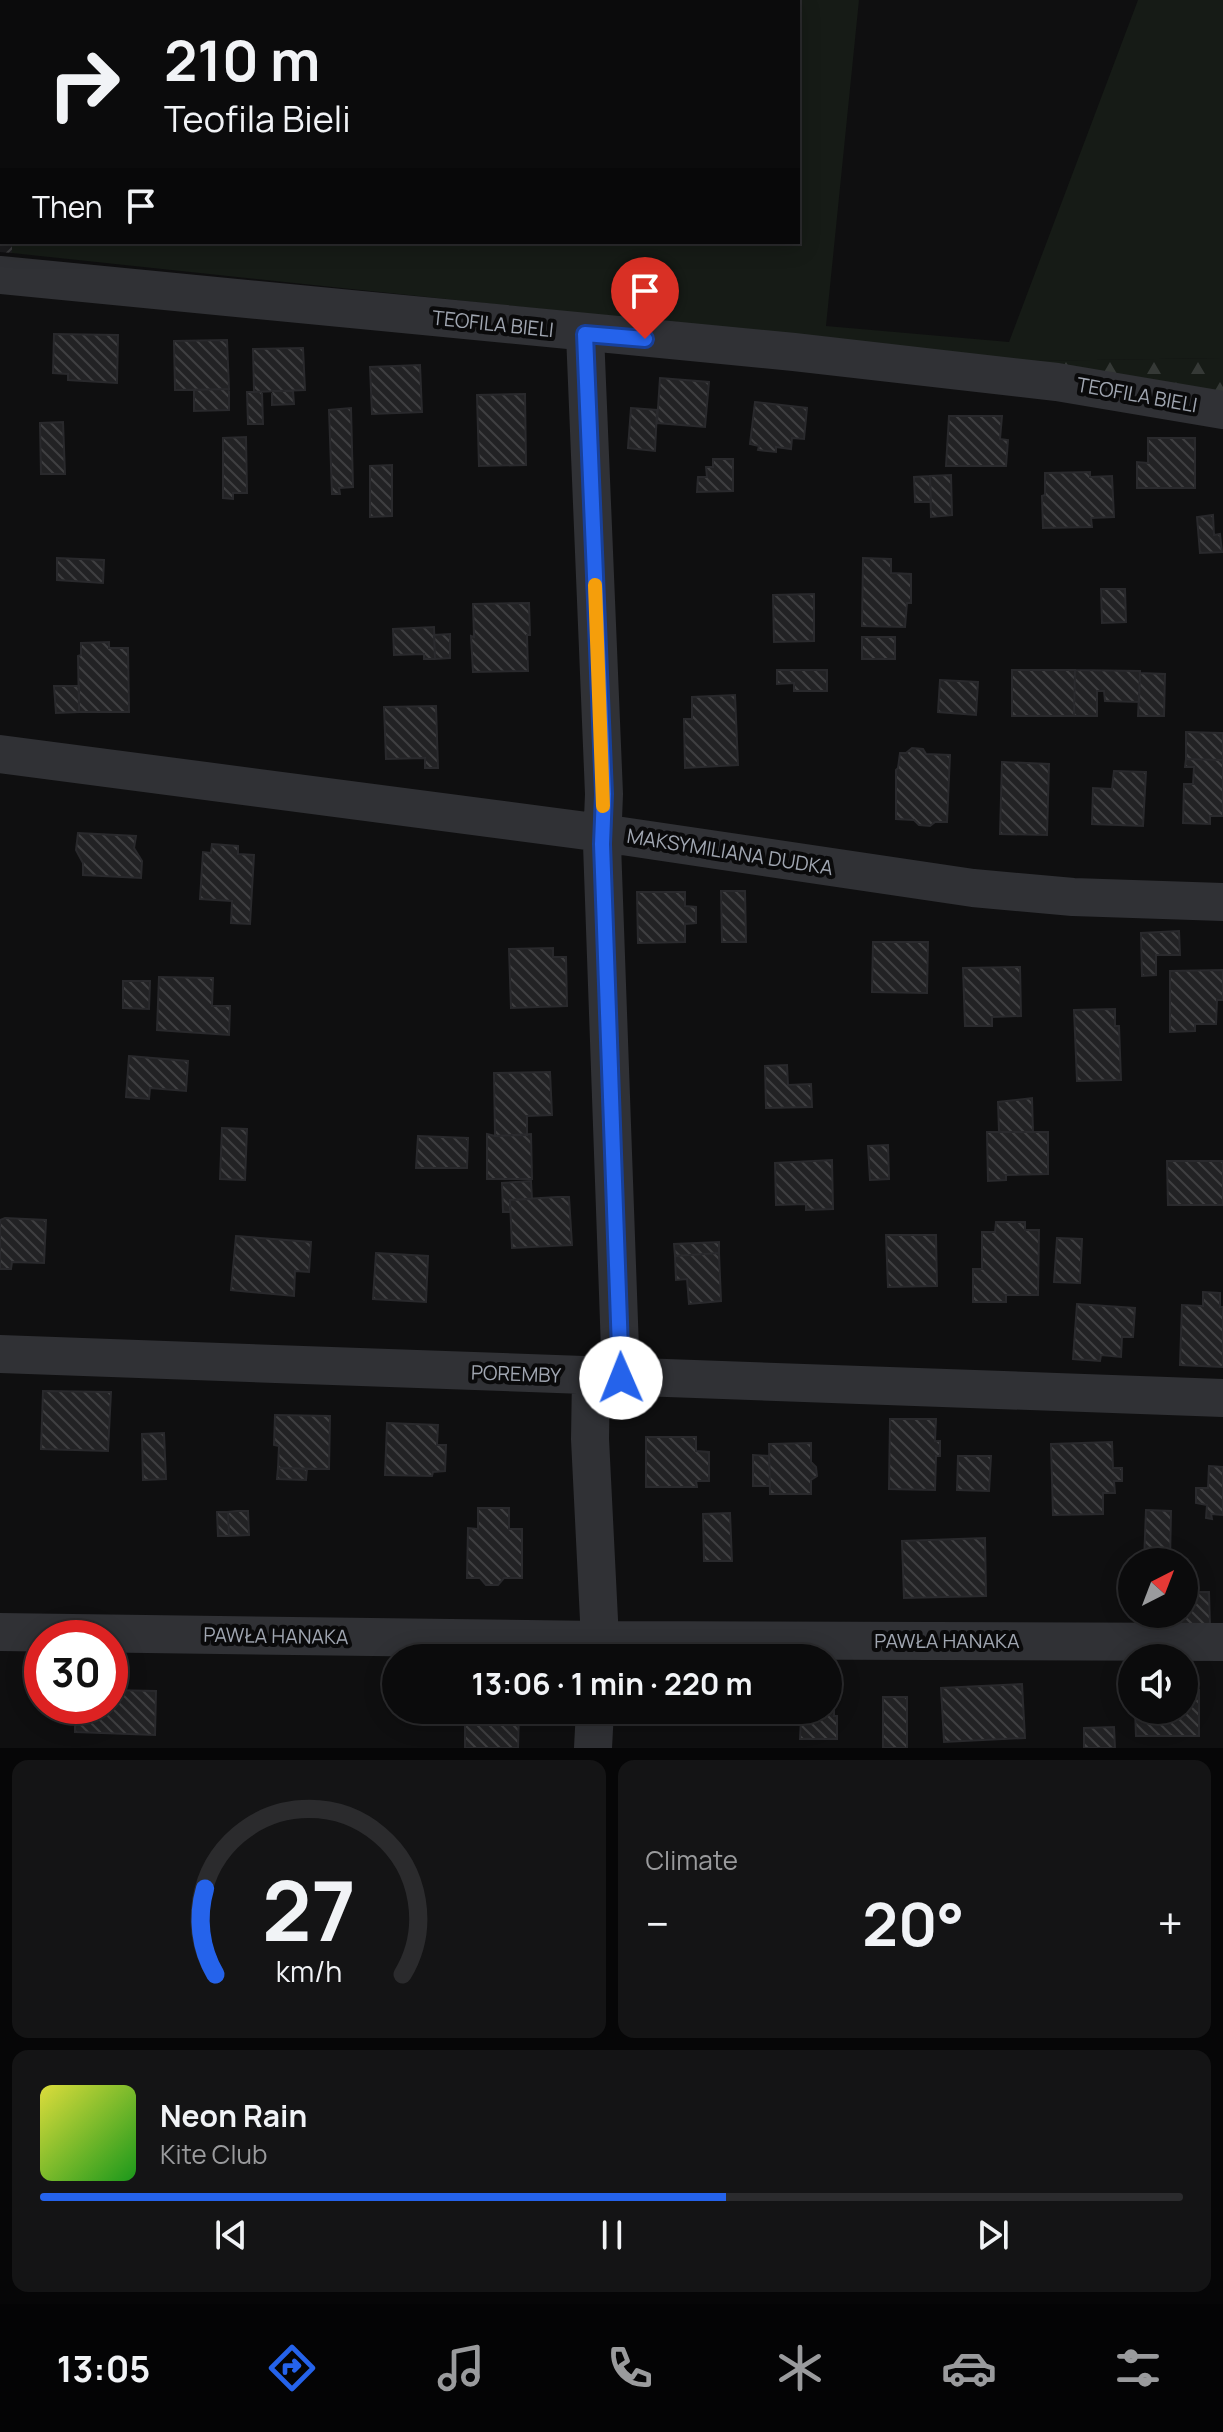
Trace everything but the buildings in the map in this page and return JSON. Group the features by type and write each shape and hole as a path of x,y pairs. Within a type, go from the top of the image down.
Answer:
{"street":[{"name":"TEOFILA BIELI","path":"0,275 794,352 1057,382 1223,410"},
{"path":"585,334 604,794 606,1377 590,1439 599,1644"},
{"name":"MAKSYMILIANA DUDKA","path":"0,754 602,833 973,888 1073,897 1223,902"},
{"name":"POREMBY","path":"0,1354 1223,1398"},
{"name":"PAWŁA HANAKA","path":"0,1632 423,1644"},
{"name":"PAWŁA HANAKA","path":"842,1646 1223,1642"},
{"path":"593,1748 594,1724"}],"shaded area":[{"path":"0,244 12,244 12,253 0,252"}],"green space":[{"path":"800,0 859,0 826,326 1009,342 1138,0 1223,0 1223,358 1030,361 12,253 12,244 800,244"},
{"path":"1223,358 1223,400 1030,361"}],"slow traffic":[{"path":"595,585 603,806"}],"route":[{"path":"621,1378 602,844 604,794 585,334 645,339"}]}
